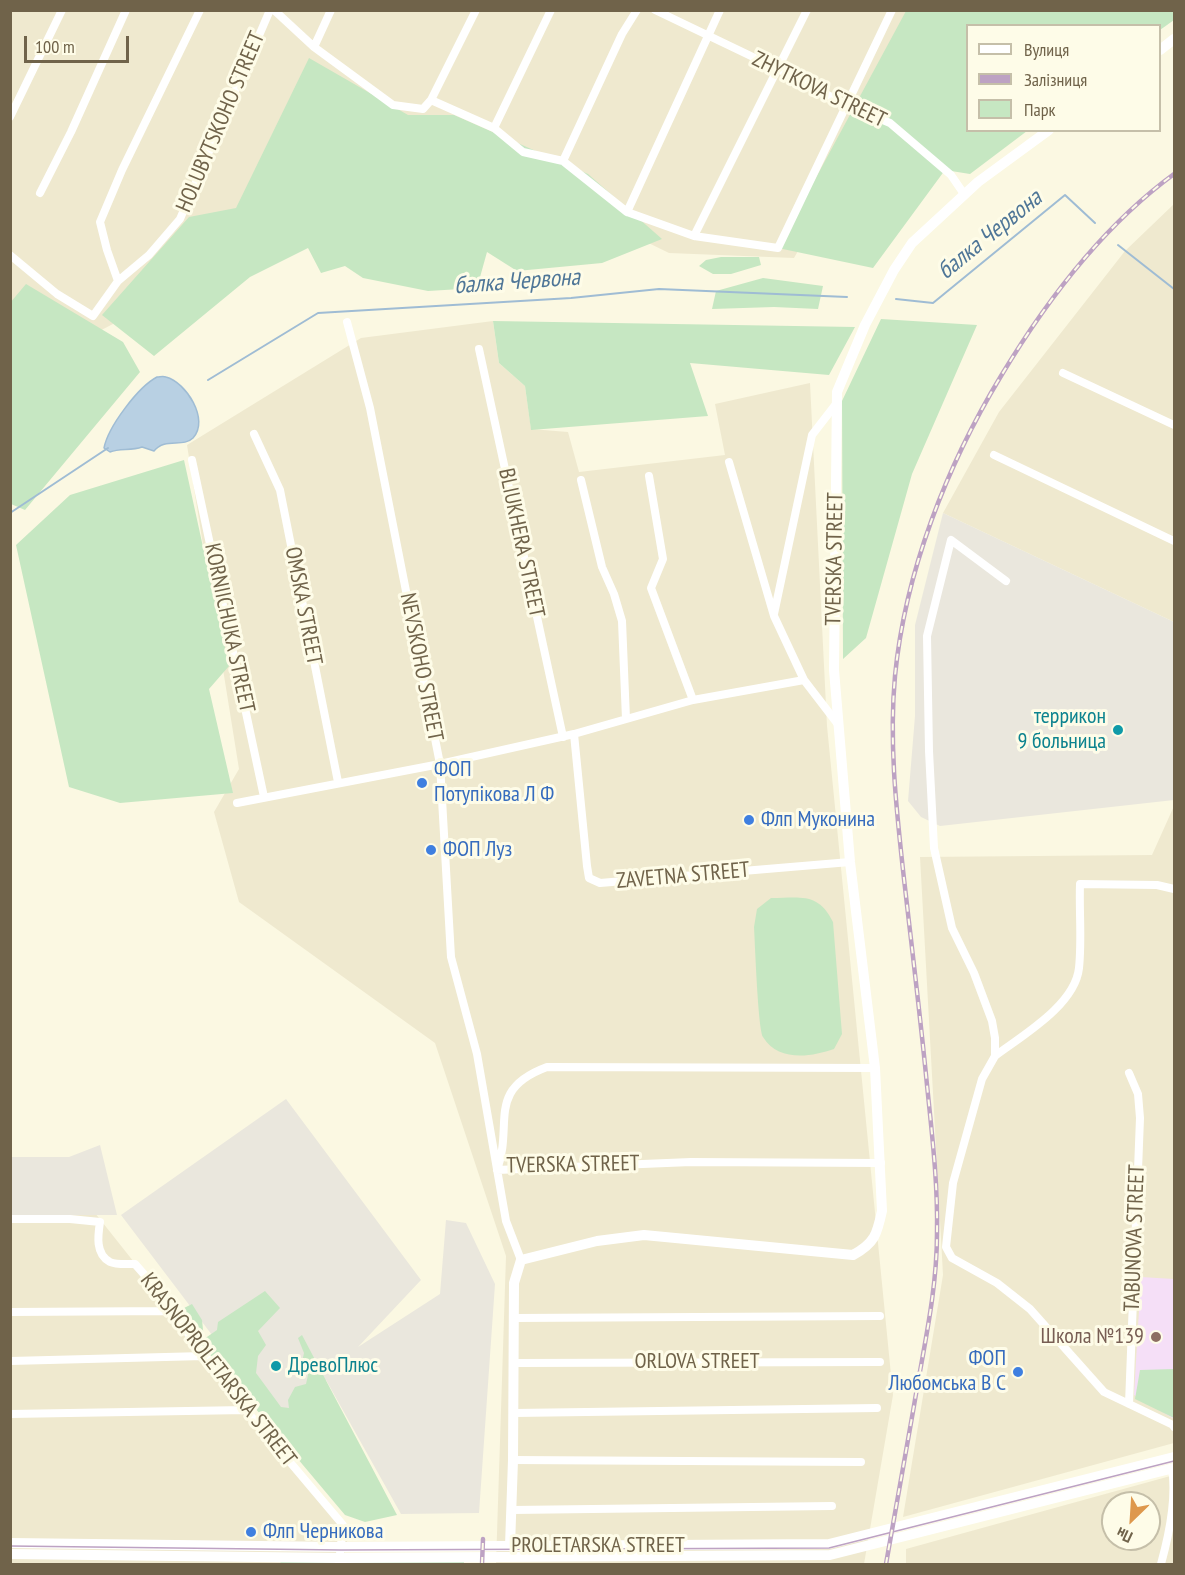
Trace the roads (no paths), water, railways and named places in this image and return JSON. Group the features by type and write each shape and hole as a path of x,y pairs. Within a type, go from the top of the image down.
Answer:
{"main road":[{"path":"1161,49 1174,39"},
{"name":"TVERSKA STREET","path":"521,1260 597,1241 644,1236 854,1254 868,1246 878,1232 882,1211 875,1068 850,862 834,670 837,392 865,325 894,270 912,243 964,194 1046,132"},
{"path":"510,1546 514,1413 514,1283 521,1260"},
{"name":"PROLETARSKA STREET","path":"10,1543 510,1561 679,1555 856,1544 1174,1457"},
{"name":"PROLETARSKA STREET","path":"950,1519 1173,1469"},
{"name":"PROLETARSKA STREET","path":"10,1554 340,1556 510,1546 679,1555"}],"street":[{"path":"10,117 62,10"},
{"path":"40,193 71,132 126,10"},
{"path":"118,281 100,222 122,170 200,10"},
{"path":"272,10 314,47 393,105 423,109 432,100 476,10"},
{"name":"HOLUBYTSKOHO STREET","path":"10,255 57,294 93,316 118,281 149,255 180,219 272,10"},
{"path":"314,47 331,10"},
{"path":"494,128 551,10"},
{"path":"563,161 622,34 637,10"},
{"name":"ZHYTKOVA STREET","path":"655,10 847,105 890,123 951,175 964,194"},
{"path":"627,212 720,10"},
{"path":"694,236 807,10"},
{"path":"432,100 494,128 523,152 563,161 627,212 694,236 778,248 890,12"},
{"name":"NEVSKOHO STREET","path":"347,322 370,408 440,764 451,957 477,1054 506,1221 521,1260"},
{"name":"BLIUKHERA STREET","path":"478,349 562,737"},
{"path":"1063,373 1174,425"},
{"path":"774,616 812,435 837,403"},
{"name":"OMSKA STREET","path":"254,434 280,490 338,782"},
{"path":"994,455 1174,541"},
{"name":"KORNIICHUKA STREET","path":"192,460 264,797"},
{"path":"729,462 774,616 804,680 837,723"},
{"path":"649,476 663,559 651,588 693,700"},
{"path":"581,480 602,567 614,594 622,621 626,719"},
{"path":"995,1056 992,1021 974,973 952,928 934,848 927,636 951,540 1006,580"},
{"path":"237,803 440,764 574,734 693,700 804,680"},
{"name":"ZAVETNA STREET","path":"574,734 589,878 600,883 850,862"},
{"path":"1174,889 1157,885 1080,884 1079,969 1072,989 1049,1015 995,1056 982,1079 953,1183 946,1246 952,1258 998,1283 1030,1309 1104,1392 1174,1427"},
{"name":"TVERSKA STREET","path":"875,1068 547,1067 522,1079 512,1089 505,1103 501,1158 497,1170 691,1162 881,1163"},
{"name":"TABUNOVA STREET","path":"1129,1073 1138,1094 1140,1118 1129,1404"},
{"name":"KRASNOPROLETARSKA STREET","path":"10,1219 70,1219 100,1222 97,1242 102,1254 111,1262 135,1264 162,1296 246,1410 343,1525 340,1556"},
{"path":"10,1312 171,1311"},
{"name":"ORLOVA STREET","path":"514,1318 880,1316"},
{"path":"10,1361 204,1356"},
{"name":"ORLOVA STREET","path":"514,1362 880,1362"},
{"path":"514,1413 877,1408"},
{"path":"10,1414 246,1410"},
{"path":"513,1460 861,1462"},
{"path":"1161,1564 1171,1517 1173,1469"},
{"path":"512,1510 832,1506"},
{"path":"510,1546 510,1561"},
{"path":"1164,1554 1174,1557"}],"water":[{"path":"157,377 174,380 188,394 199,422 198,430 193,438 184,442 163,444 154,451 142,447 110,452 104,448 111,429 125,408 141,389"}],"waterway":[{"name":"балка Червона","path":"896,299 933,303 1065,195 1095,223"},
{"name":"балка Червона","path":"1118,245 1174,289"},
{"name":"балка Червона","path":"208,380 318,313 571,298 659,289 847,297"},
{"name":"балка Червона","path":"10,513 108,448"}],"tram line":[{"path":"10,1546 341,1550 829,1548 1174,1461"}],"railway":[{"path":"886,1564 930,1311 937,1233 933,1140 894,773 893,700 900,637 908,598 931,520 946,483 981,410 1018,348 1057,293 1100,241 1123,217 1174,174"},
{"path":"482,1564 483,1539"}],"place":[{"name":"террикон 9 больница","path":"1118,730"},
{"name":"ФОП Потупікова Л Ф","path":"422,783"},
{"name":"Флп Муконина","path":"749,820"},
{"name":"ФОП Луз","path":"431,850"},
{"name":"Школа №139","path":"1156,1337"},
{"name":"ДревоПлюс","path":"276,1366"},
{"name":"ФОП Любомська В С","path":"1018,1372"},
{"name":"Флп Черникова","path":"251,1532"}]}
